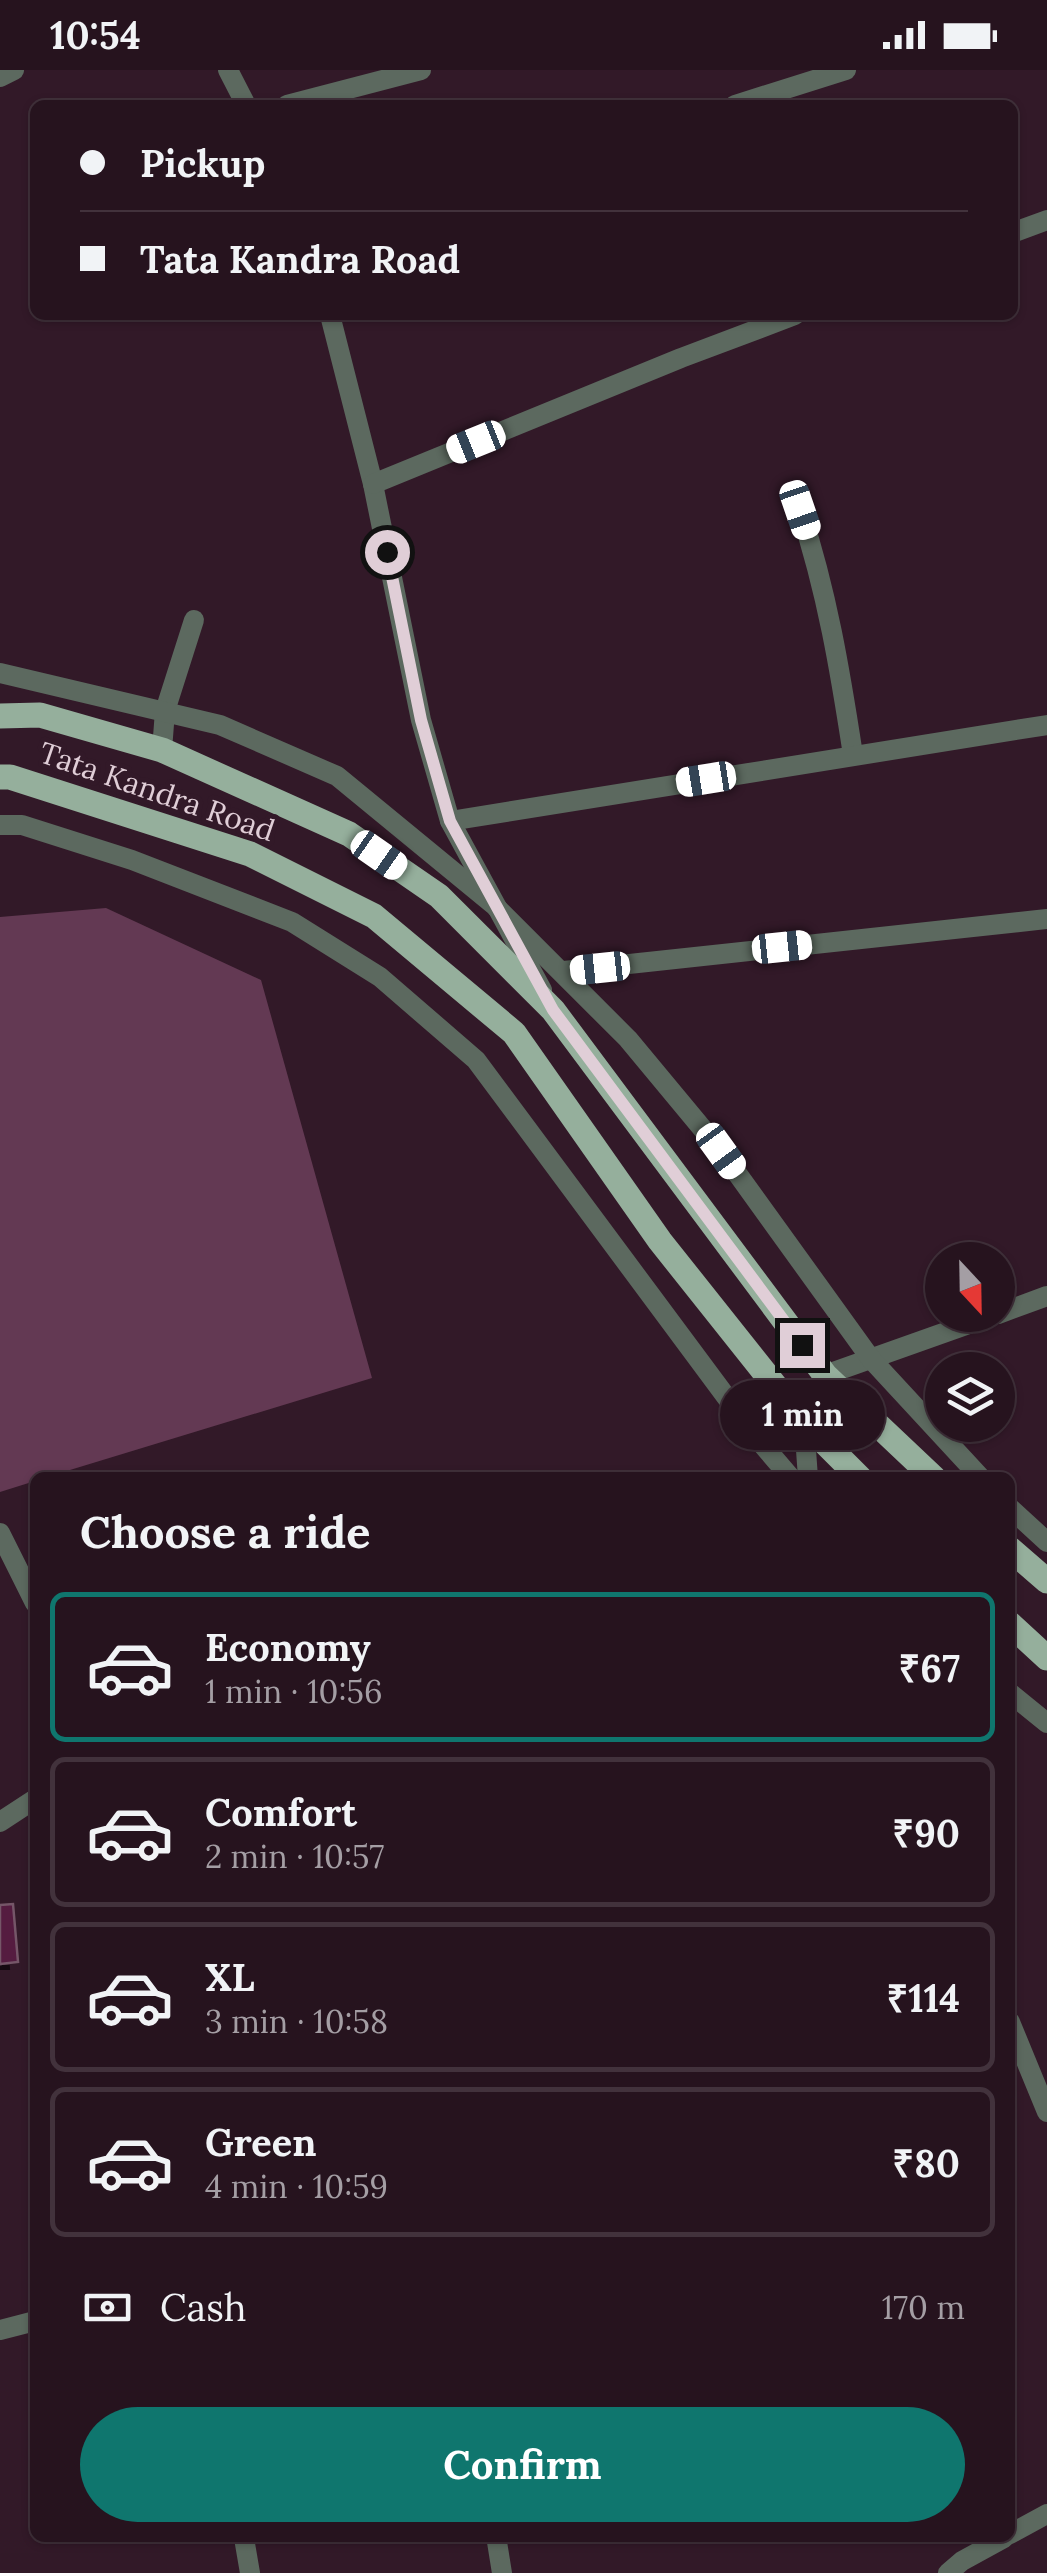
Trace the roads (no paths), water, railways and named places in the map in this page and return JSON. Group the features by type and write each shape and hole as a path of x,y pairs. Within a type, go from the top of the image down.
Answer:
{"main road":[{"name":"Tata Kandra Road","path":"0,716 40,716 162,750 349,834 438,896 553,1010 825,1375 928,1472"},
{"name":"Tata Kandra Road","path":"0,777 105,805 250,854 374,916 514,1033 660,1242 804,1422 854,1472"},
{"path":"1015,1552 1047,1581"},
{"path":"1015,1629 1047,1658"}],"street":[{"path":"0,77 14,70"},
{"path":"228,70 243,100"},
{"path":"306,100 421,70"},
{"path":"751,100 846,70"},
{"path":"1018,232 1047,220"},
{"path":"331,320 374,484 421,720 450,821 553,1010"},
{"path":"374,484 782,320"},
{"path":"800,510 834,631 853,755"},
{"path":"162,750 165,711 194,620"},
{"path":"0,673 220,725 338,776 494,905 628,1039 721,1151 871,1359 976,1472"},
{"path":"450,821 1047,725"},
{"path":"0,825 22,825 132,860 292,922 380,977 476,1060 786,1472"},
{"path":"564,972 1047,919"},
{"path":"1015,1307 1047,1296"},
{"path":"808,1472 804,1422 825,1375 946,1332"},
{"path":"1015,1512 1042,1532"},
{"path":"0,1533 30,1593"},
{"path":"1015,1697 1047,1722"},
{"path":"0,1822 30,1802"},
{"path":"1015,2034 1047,2112"},
{"path":"0,2330 30,2322"},
{"path":"1015,2532 1047,2514"},
{"path":"245,2542 250,2573"},
{"path":"498,2542 502,2573"},
{"path":"948,2573 996,2542"}]}
